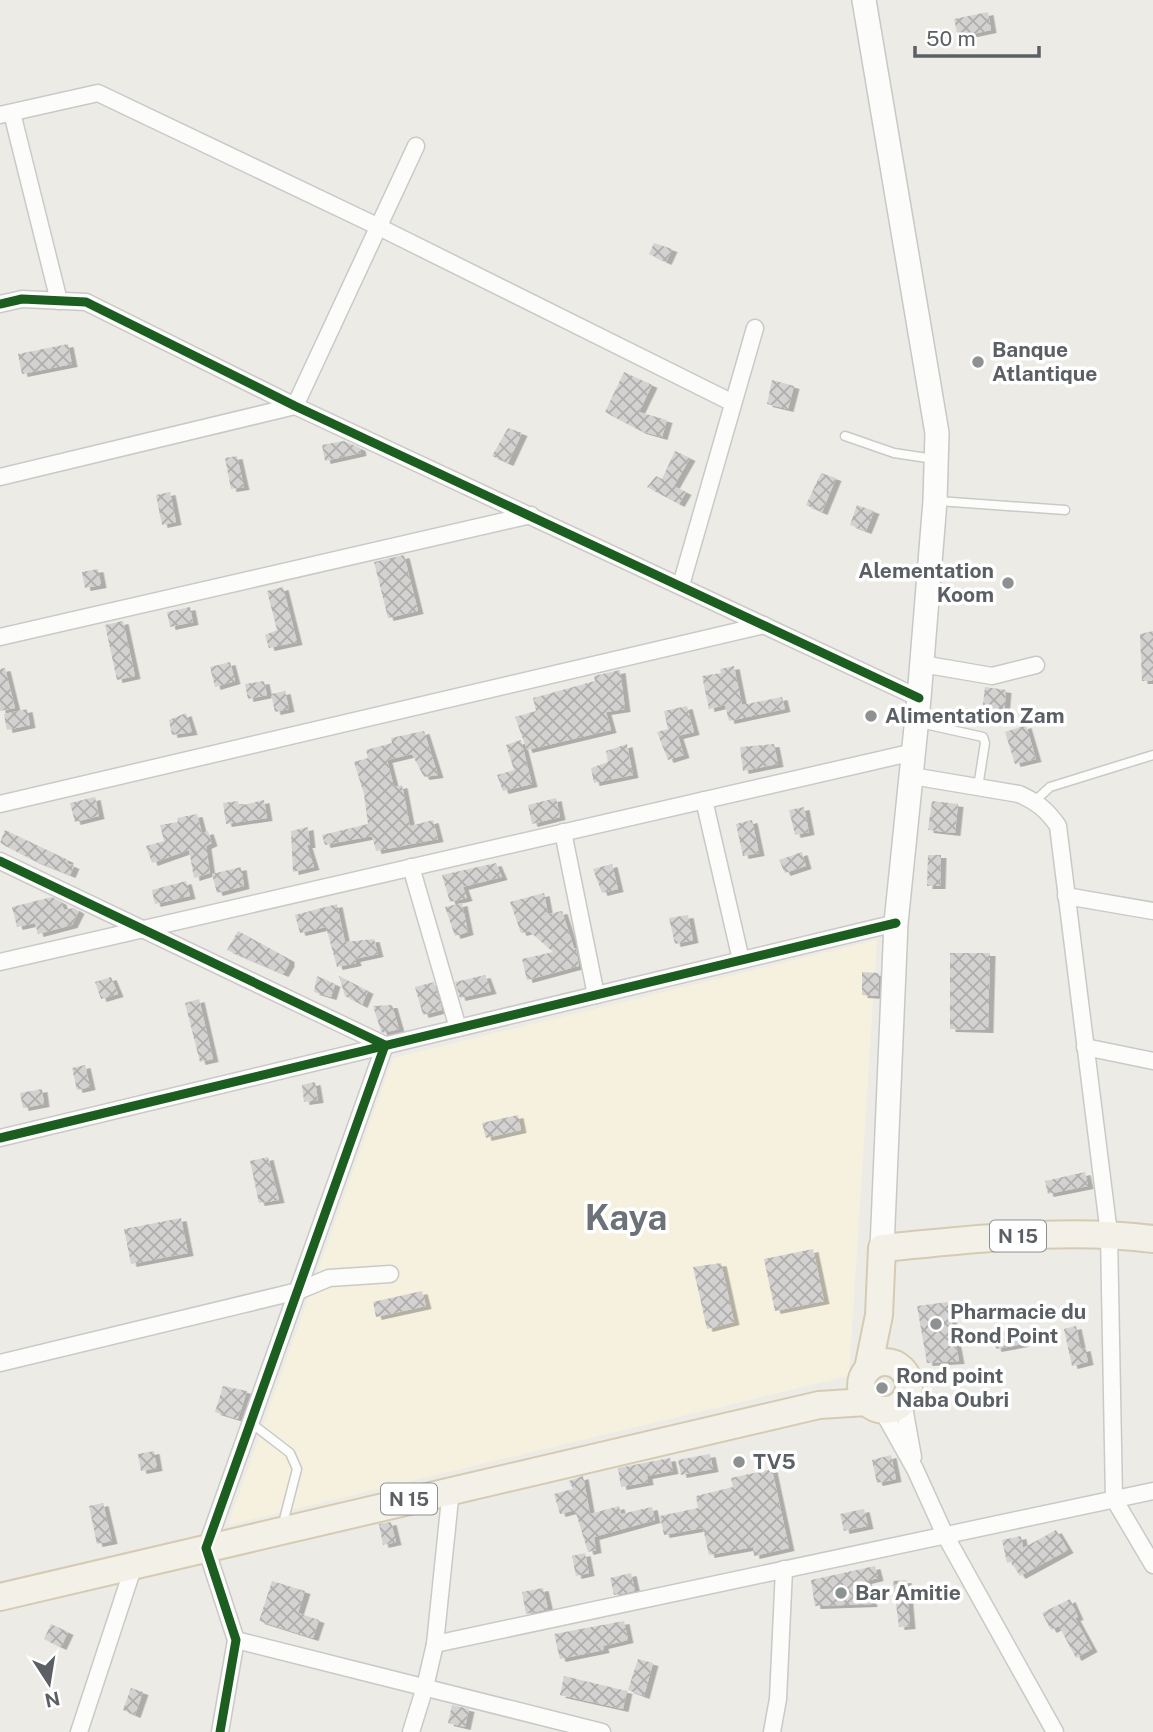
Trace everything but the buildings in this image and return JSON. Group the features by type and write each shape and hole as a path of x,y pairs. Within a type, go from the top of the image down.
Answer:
{"main road":[{"path":"864,0 937,433 935,501 922,664 896,923 883,1248 879,1315 876,1393 909,1392 909,1381 904,1370 895,1364 879,1315"},
{"name":"N 15","path":"883,1248 1010,1236 1110,1234 1153,1239"},
{"name":"N 15","path":"0,1597 451,1489 876,1393 876,1364 895,1364"}],"street":[{"path":"59,301 6,114 98,93 379,227 733,403"},
{"path":"295,407 416,146"},
{"path":"0,304 23,299 86,302 295,407 919,698"},
{"path":"681,585 755,328"},
{"path":"0,477 295,407"},
{"path":"0,638 530,515"},
{"path":"0,804 764,625"},
{"path":"922,664 992,676 1036,665"},
{"path":"0,962 914,752"},
{"path":"912,776 1019,794 1035,801 1048,812 1058,826 1110,1234 1114,1499 1145,1541 1153,1565"},
{"path":"704,800 741,960"},
{"path":"563,832 596,995"},
{"path":"0,861 385,1045"},
{"path":"411,867 458,1028"},
{"path":"1066,897 1153,911"},
{"path":"0,1138 896,923"},
{"path":"220,1732 236,1640 206,1548 385,1045"},
{"path":"1085,1047 1153,1061"},
{"path":"0,1363 298,1291 329,1278 390,1274"},
{"path":"876,1393 915,1469"},
{"path":"876,1393 946,1535 1055,1732"},
{"path":"411,1732 435,1644 451,1489"},
{"path":"435,1644 1153,1491"},
{"path":"79,1732 134,1565"},
{"path":"772,1732 778,1699 784,1569"},
{"path":"236,1640 602,1732"}],"lane":[{"path":"845,436 894,453 937,459"},
{"path":"935,501 1065,510"},
{"path":"917,722 983,737 985,743 978,787"},
{"path":"1035,801 1050,787 1153,755"},
{"path":"251,1423 290,1453 297,1469 282,1530"}],"shaded area":[{"path":"877,940 849,1376 228,1525 393,1058"}],"cycle path":[{"path":"0,304 22,299 86,302 295,406 919,698"},
{"path":"0,861 385,1045 206,1548 236,1640 220,1732"},
{"path":"0,1138 896,923"}],"place":[{"name":"Banque Atlantique","path":"978,362"},
{"name":"Alementation Koom","path":"1008,583"},
{"name":"Alimentation Zam","path":"871,716"},
{"name":"Pharmacie du Rond Point","path":"936,1324"},
{"name":"Rond point Naba Oubri","path":"882,1388"},
{"name":"TV5","path":"739,1462"},
{"name":"Bar Amitie","path":"841,1593"}],"district":[{"name":"Kaya","path":"626,1218"}]}
